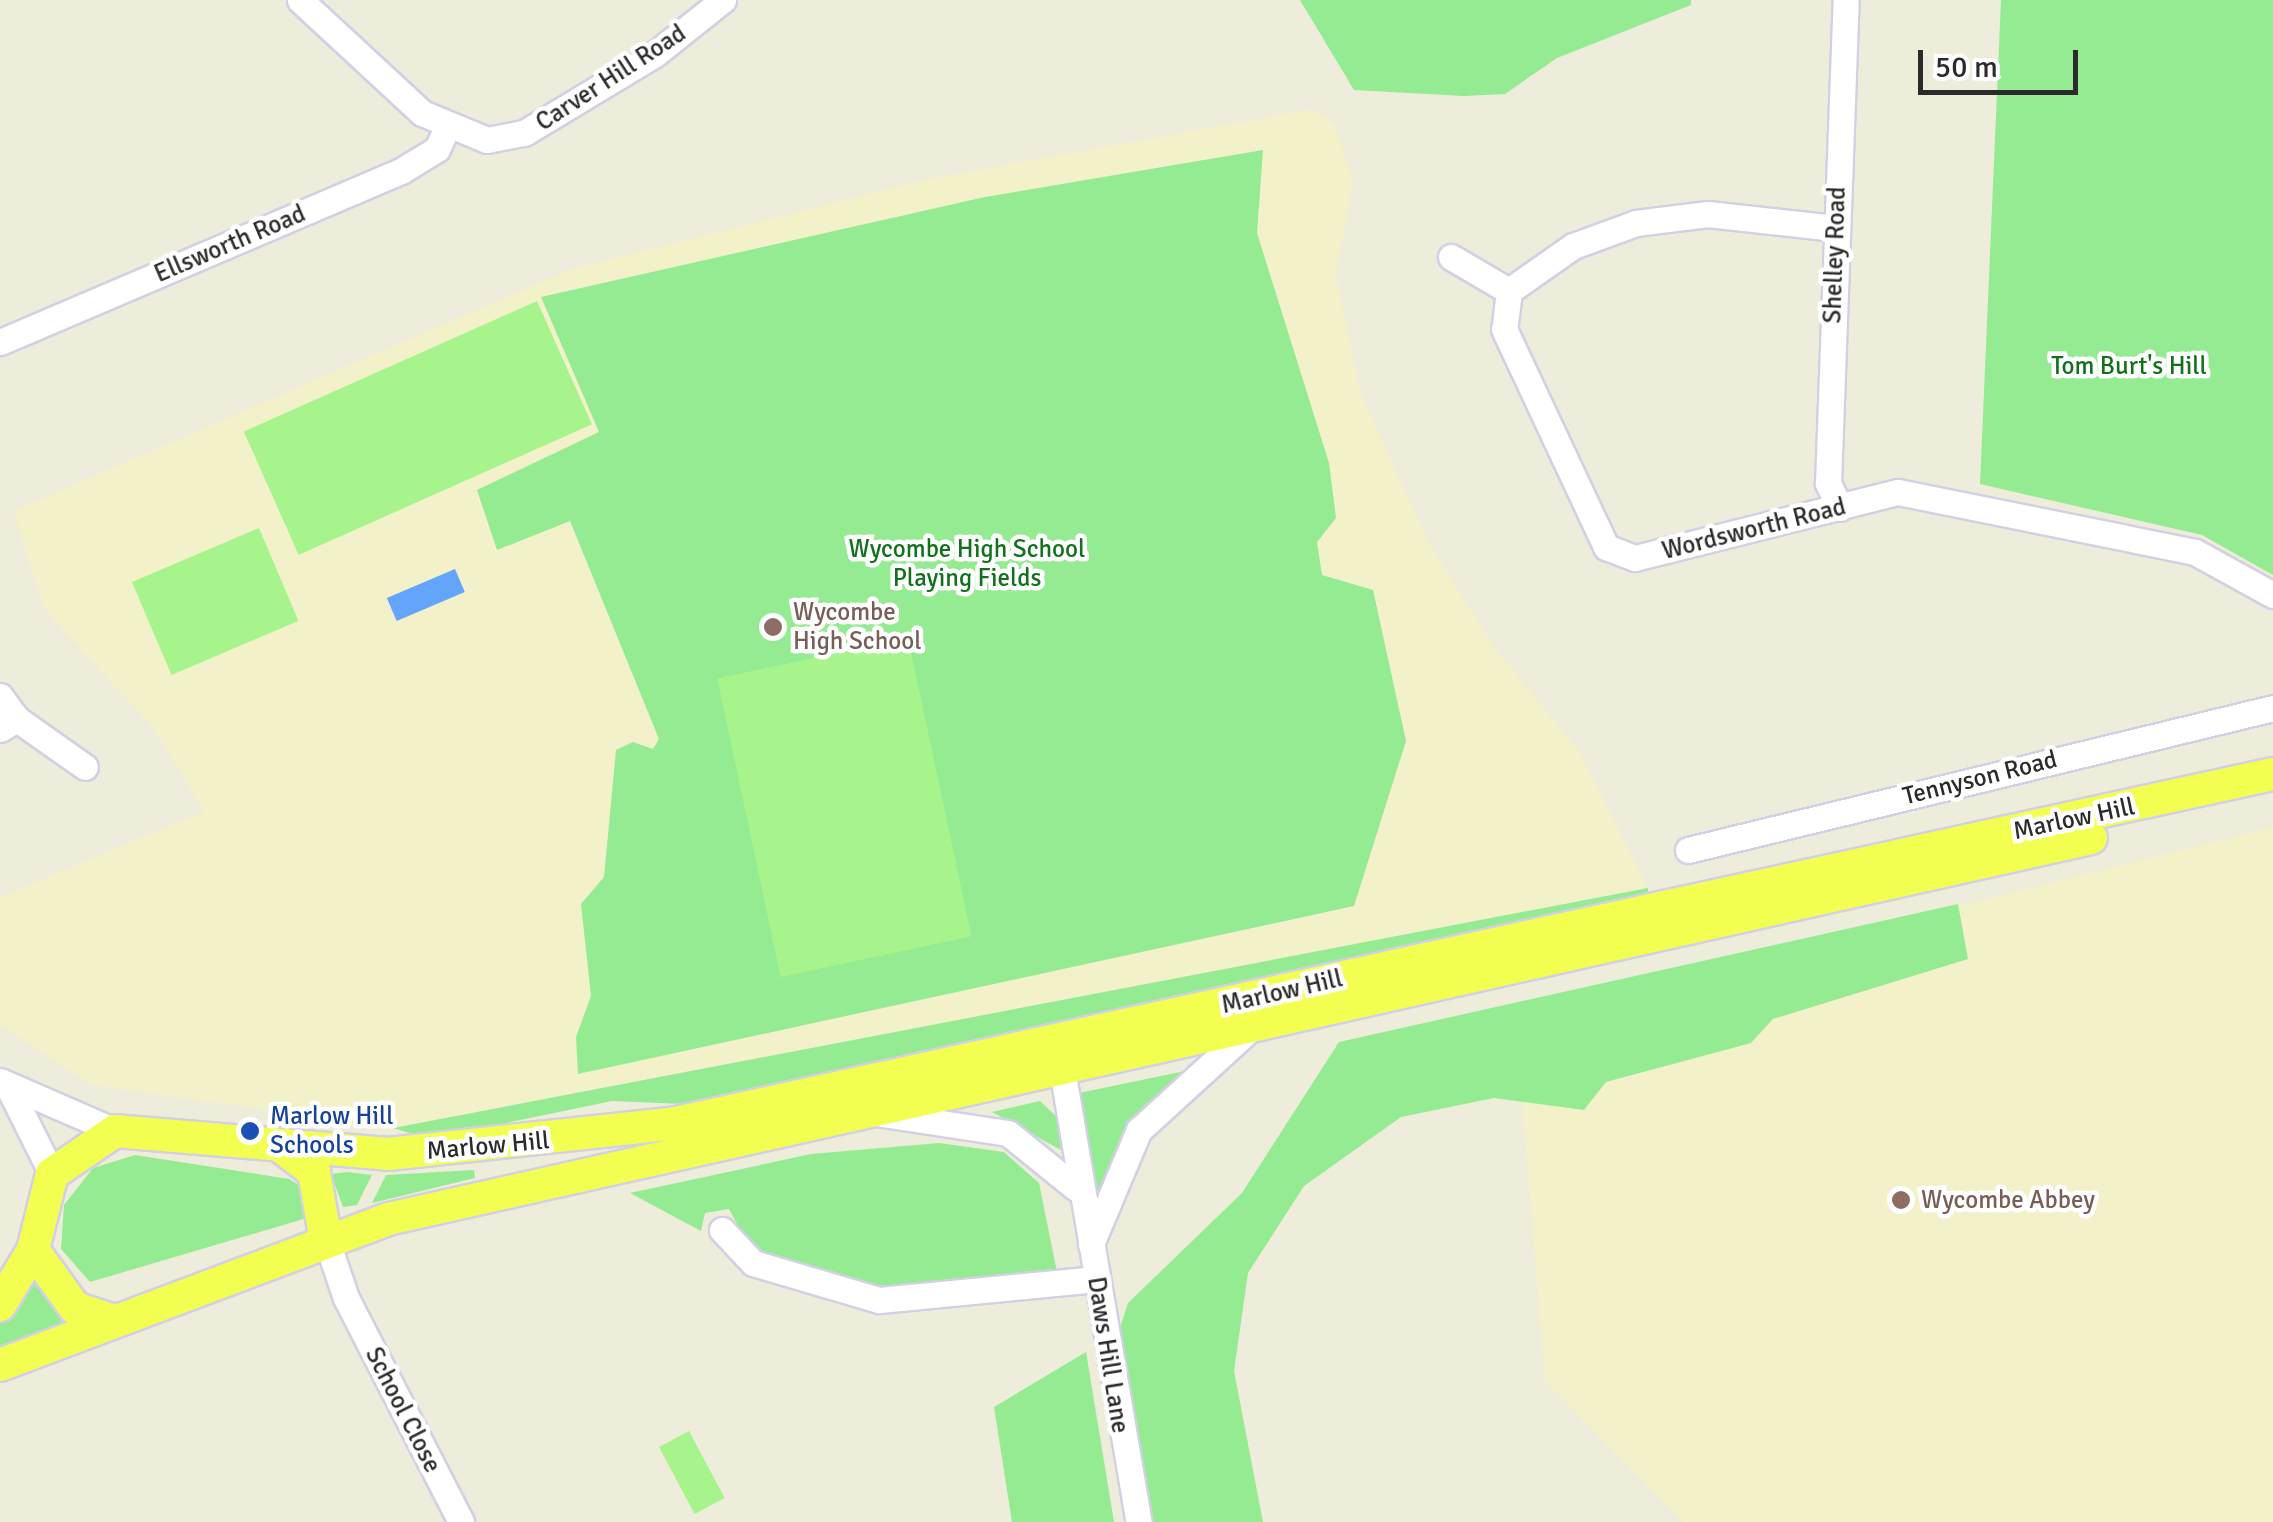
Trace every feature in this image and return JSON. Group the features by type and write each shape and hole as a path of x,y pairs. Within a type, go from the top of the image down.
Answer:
{"main road":[{"name":"Marlow Hill","path":"0,1365 325,1236 878,1114 1052,1058 2273,774"},
{"name":"Marlow Hill","path":"114,1130 284,1149 502,1147 676,1123 1252,1028 2273,797"},
{"path":"0,1305 33,1250 52,1174 114,1130"},
{"path":"284,1149 314,1172 325,1236"},
{"path":"33,1250 75,1308 109,1319"}],"street":[{"name":"Carver Hill Road","path":"300,0 447,128 487,140 524,133 655,54 724,0"},
{"name":"Shelley Road","path":"1840,508 1828,483 1834,228 1846,0"},
{"name":"Ellsworth Road","path":"0,342 401,171 437,149 447,128"},
{"path":"1450,257 1508,291 1573,246 1636,222 1708,214 1834,228"},
{"name":"Wordsworth Road","path":"1508,291 1504,330 1606,546 1634,558 1898,492 1952,497 2195,552 2273,595"},
{"path":"0,696 9,724 85,767"},
{"name":"Tennyson Road","path":"1688,850 2273,708"},
{"path":"1091,1244 1139,1130 1252,1028"},
{"name":"Daws Hill Lane","path":"1052,1058 1076,1188 1091,1244 1139,1522"},
{"path":"4,1084 114,1130"},
{"path":"4,1084 52,1174"},
{"path":"878,1114 1008,1134 1076,1188"},
{"path":"722,1230 752,1263 879,1300 1097,1279"},
{"name":"School Close","path":"325,1236 346,1298 461,1522"},
{"name":"School Close","path":"278,1253 320,1270 346,1298"}],"shaded area":[{"name":"Wycombe High School","path":"1313,109 1335,125 1353,180 1336,276 1361,394 1428,541 1496,650 1578,749 1648,888 393,1128 91,1085 0,1025 0,897 204,811 152,727 45,610 13,511 569,270 927,179"},
{"name":"Wycombe Abbey","path":"2273,827 2273,1522 1683,1522 1545,1382 1515,1017"}],"green space":[{"path":"1300,0 1691,0 1691,5 1557,58 1505,94 1464,96 1354,90"},
{"name":"Tom Burt's Hill","path":"2001,0 2273,0 2273,575 2202,535 1980,484"},
{"name":"Wycombe High School Playing Fields","path":"1263,150 1257,233 1329,463 1336,518 1317,542 1322,575 1373,590 1406,741 1354,906 578,1074 576,1037 591,996 581,904 604,877 616,750 633,742 653,749 659,739 570,521 497,550 477,490 599,432 541,297 985,197"},
{"path":"537,301 592,424 299,555 244,432"},
{"path":"259,528 298,621 171,675 132,582"},
{"path":"908,638 971,936 781,977 717,679"},
{"path":"1648,888 1648,895 759,1091 684,1104 612,1101 429,1139 393,1128"},
{"path":"1958,904 1968,959 1773,1019 1751,1043 1606,1082 1584,1110 1494,1098 1401,1117 1304,1186 1248,1273 1234,1371 1263,1522 1152,1522 1118,1334 1128,1303 1242,1193 1339,1042"},
{"path":"1185,1071 1143,1119 1096,1214 1079,1093"},
{"path":"1040,1101 1058,1118 1061,1150 992,1112"},
{"path":"939,1143 1004,1152 1039,1183 1057,1272 885,1292 783,1266 744,1237 729,1209 705,1213 701,1231 630,1193 811,1154"},
{"path":"135,1155 289,1179 302,1187 307,1218 90,1282 61,1249 64,1205 93,1168"},
{"path":"474,1170 475,1178 372,1203 386,1175"},
{"path":"331,1174 372,1175 357,1205 343,1207"},
{"path":"35,1280 72,1324 0,1354 0,1319"},
{"path":"1086,1352 1114,1522 1012,1522 994,1407"},
{"path":"689,1431 725,1498 695,1514 659,1447"}],"water":[{"path":"455,569 465,592 397,621 387,598"}],"place":[{"name":"Wycombe High School","path":"773,627"},
{"name":"Marlow Hill Schools","path":"250,1131"},
{"name":"Wycombe Abbey","path":"1901,1200"}]}
